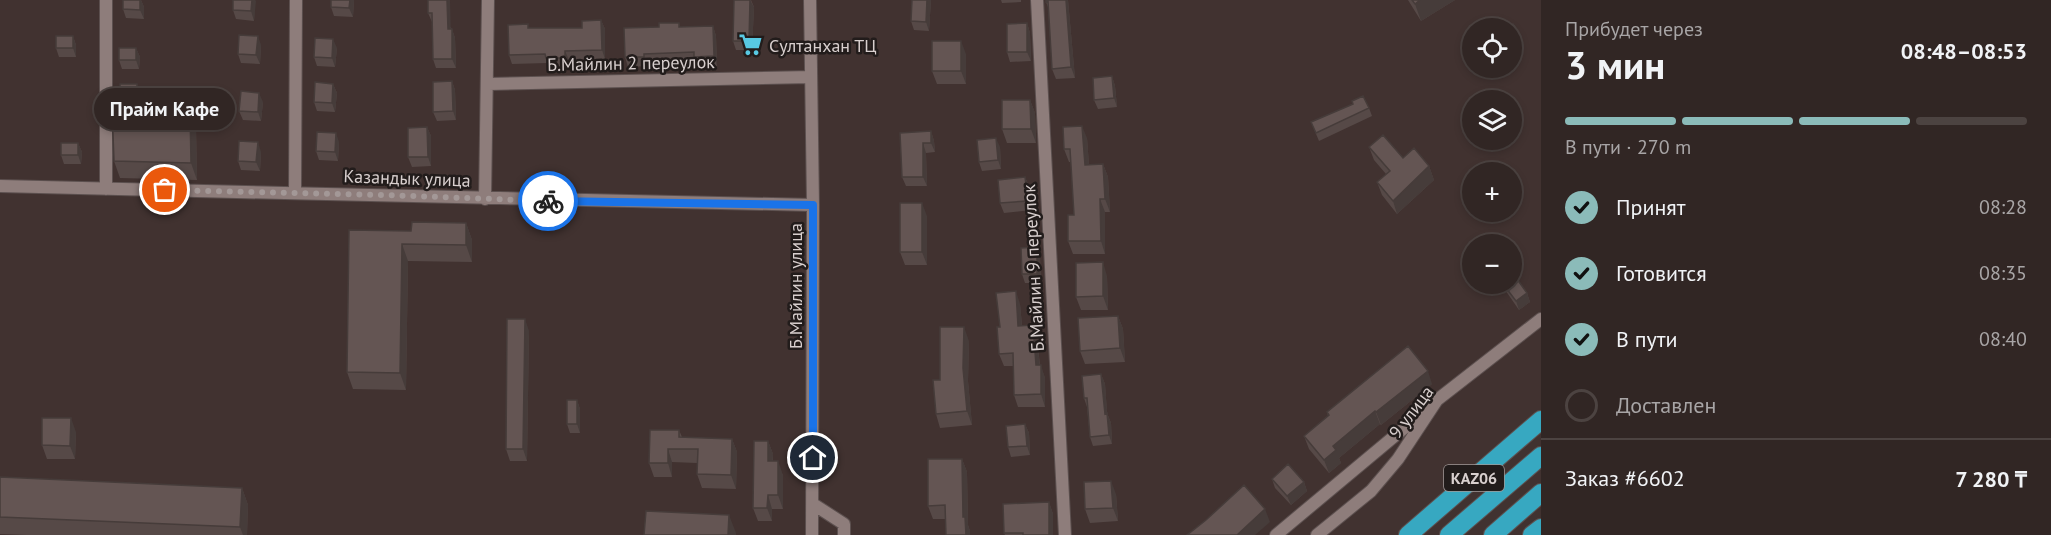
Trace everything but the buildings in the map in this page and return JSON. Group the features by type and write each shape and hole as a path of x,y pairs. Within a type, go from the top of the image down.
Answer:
{"highway":[{"name":"KАZ06","path":"1408,535 1541,420"},
{"name":"KАZ06","path":"1449,535 1541,456"},
{"name":"KАZ06","path":"1493,535 1541,493"},
{"path":"1532,535 1541,528"}],"street":[{"path":"106,0 106,189"},
{"path":"295,193 296,0"},
{"path":"485,199 488,0"},
{"name":"Б.Майлин улица","path":"810,0 813,205 812,535"},
{"name":"Б.Майлин 9 переулок","path":"1037,0 1065,535"},
{"name":"Б.Майлин 2 переулок","path":"488,84 810,77"},
{"name":"Казандык улица","path":"0,186 813,205"},
{"name":"9 улица","path":"1317,535 1371,491 1398,459 1437,400 1541,320"},
{"path":"1276,535 1437,400"},
{"path":"813,504 844,524 844,535"}],"way so far":[{"path":"165,190 548,201"}],"place":[{"name":"Султанхан ТЦ","path":"751,45"},
{"name":"Прайм Кафе","path":"165,190"}],"route":[{"path":"548,201 813,205 813,458"}]}
